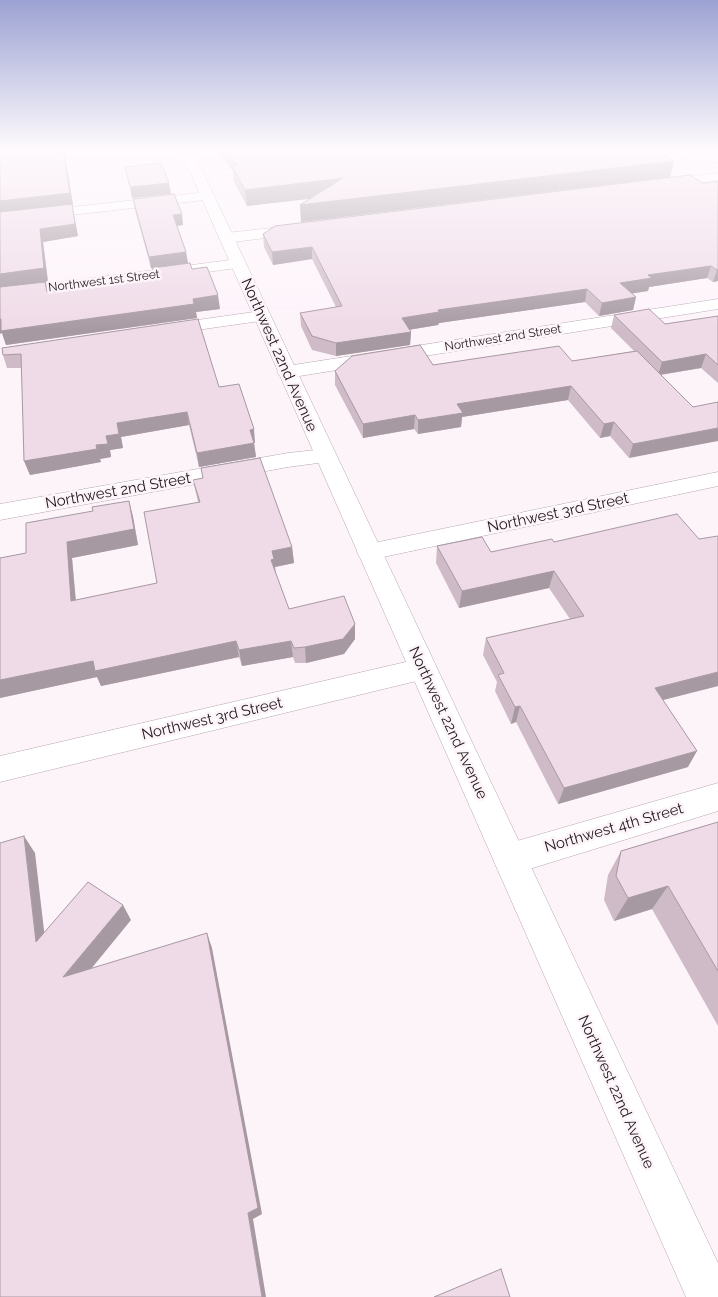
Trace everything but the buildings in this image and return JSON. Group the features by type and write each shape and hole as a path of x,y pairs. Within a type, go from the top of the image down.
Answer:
{"street":[{"path":"0,219 86,210"},
{"name":"Northwest 22nd Avenue","path":"214,210 710,1297"},
{"path":"226,238 310,228"},
{"name":"Northwest 1st Street","path":"0,295 238,264"},
{"name":"Northwest 2nd Street","path":"287,372 718,304"},
{"path":"144,333 261,316"},
{"name":"Northwest 2nd Street","path":"0,512 288,460 325,456"},
{"name":"Northwest 3rd Street","path":"370,552 718,479"},
{"name":"Northwest 3rd Street","path":"0,769 423,669"},
{"name":"Northwest 4th Street","path":"510,858 718,797"}]}
